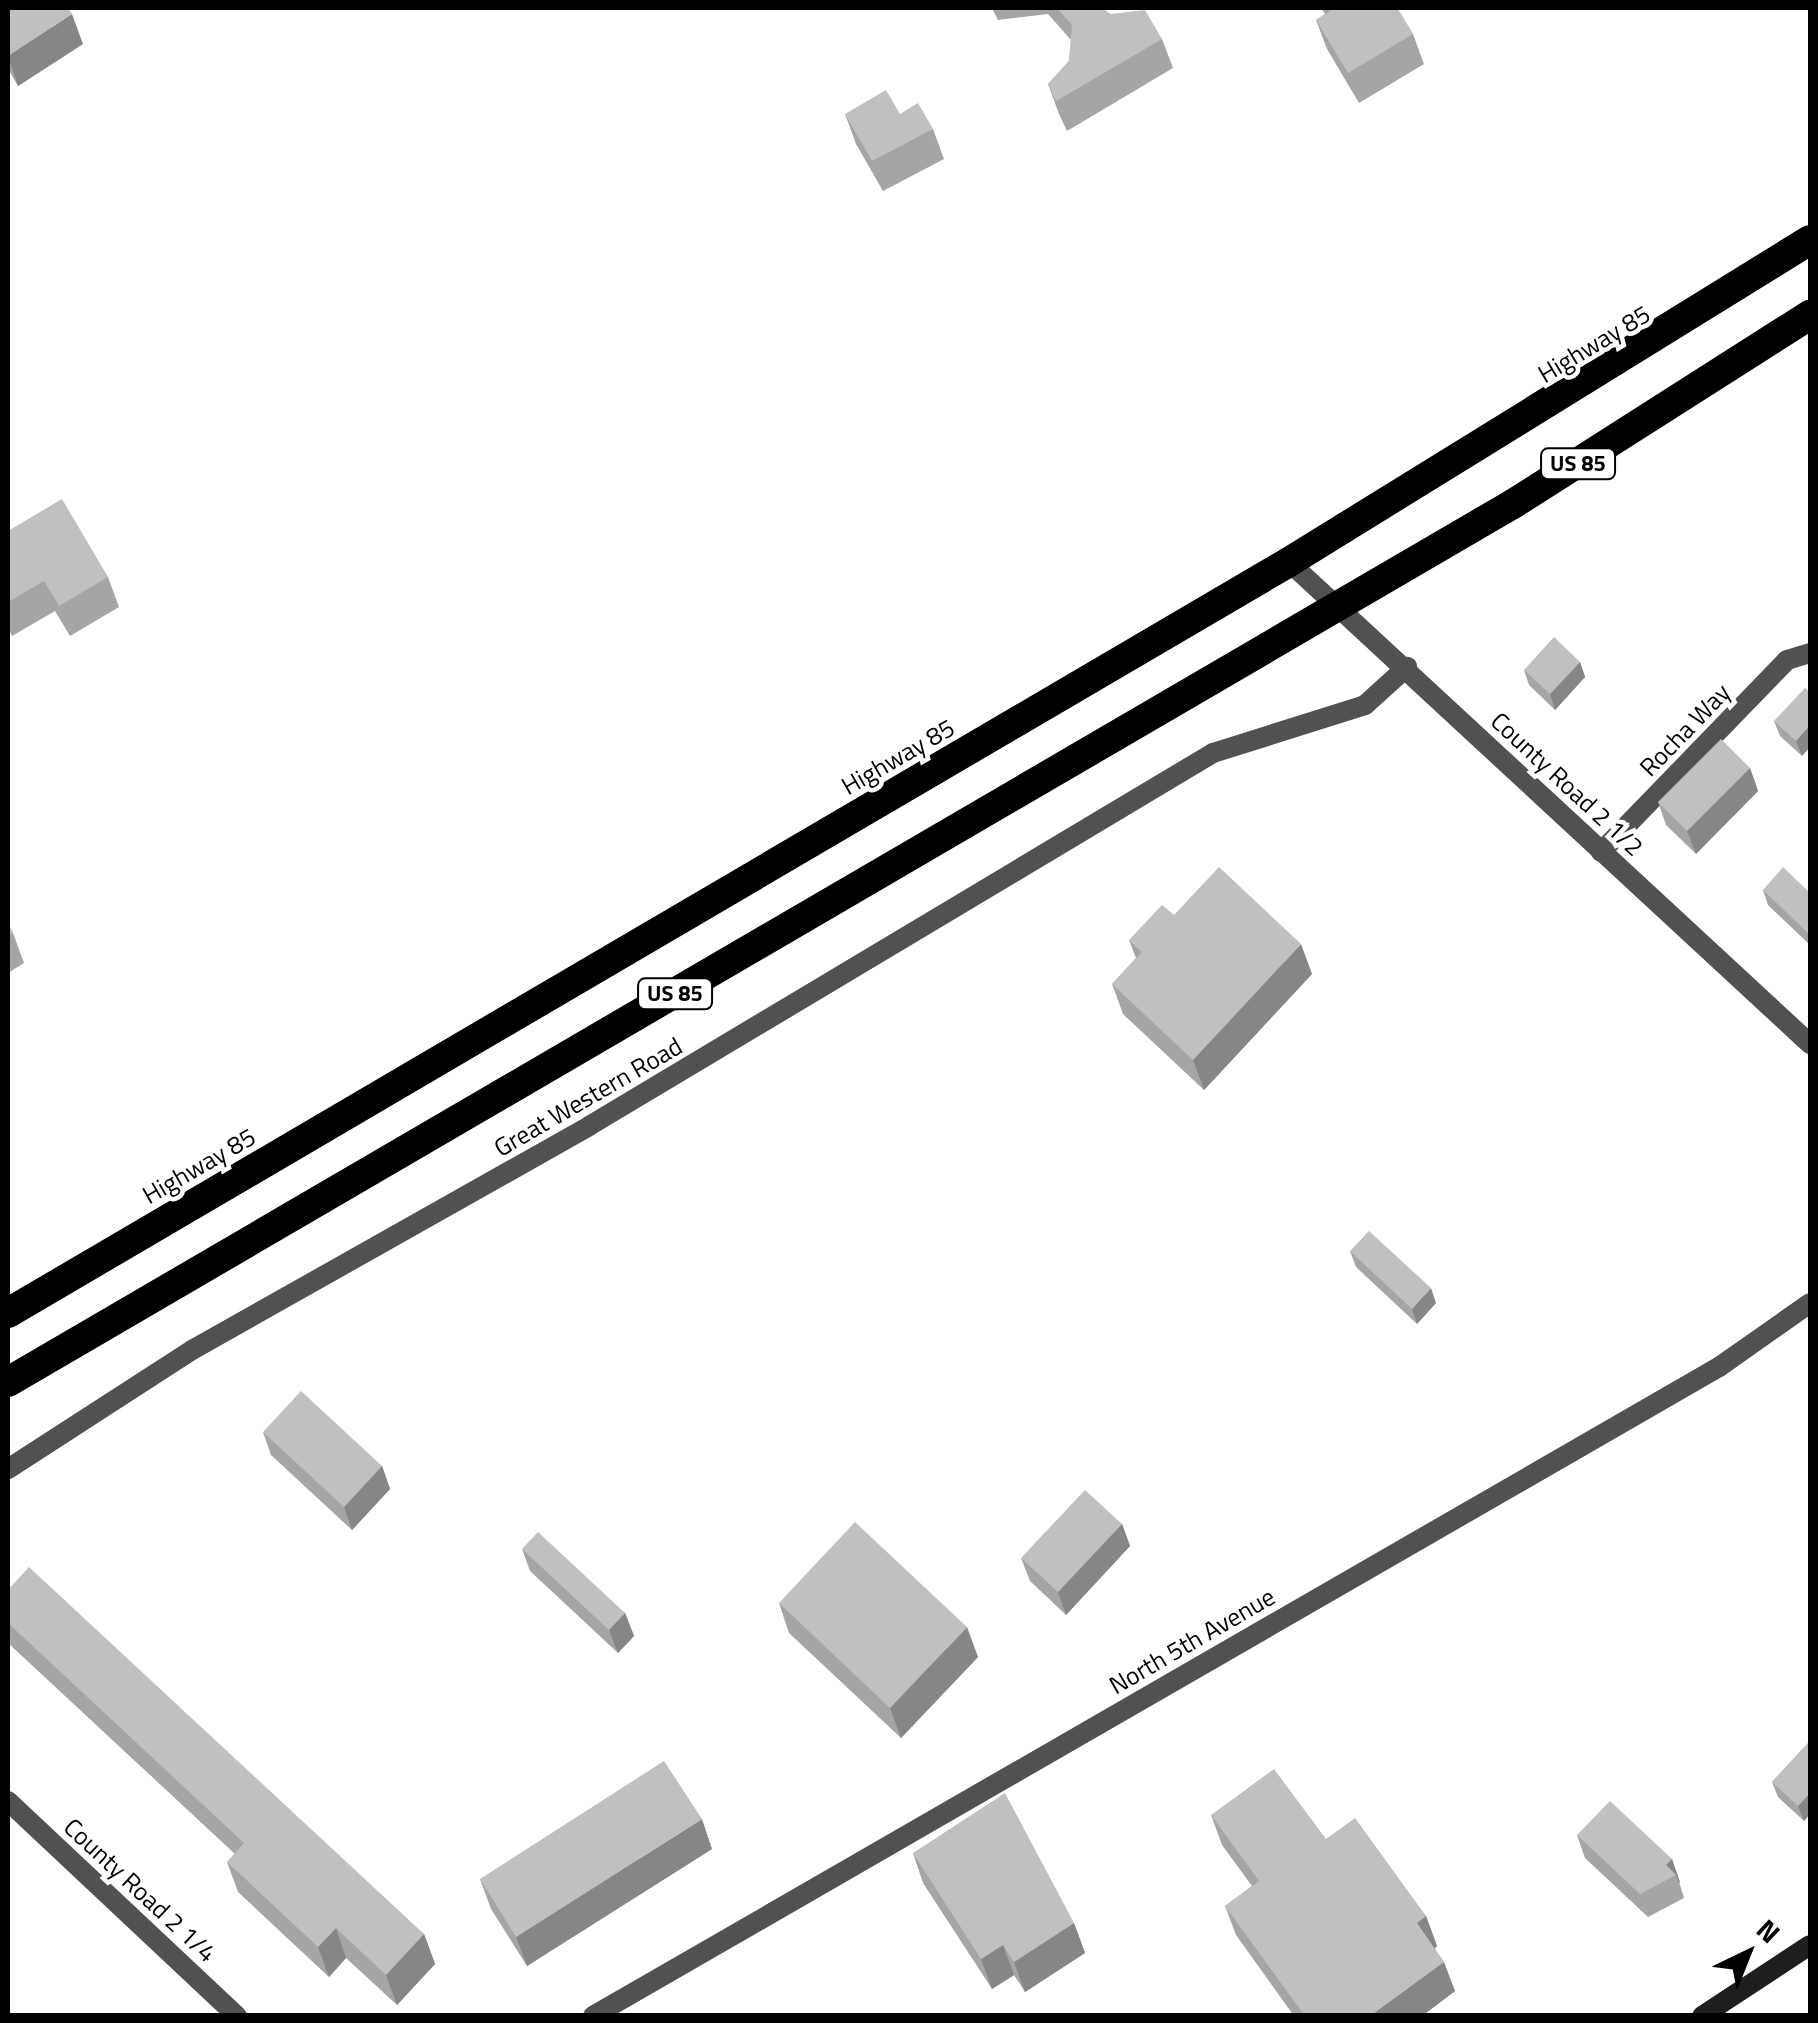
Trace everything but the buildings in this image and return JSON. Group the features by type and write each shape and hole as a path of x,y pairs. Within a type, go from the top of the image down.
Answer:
{"highway":[{"name":"Highway 85","path":"8,1313 1289,562 1810,240"},
{"name":"US 85","path":"8,1382 1342,606 1810,315"}],"street":[{"name":"County Road 2 1/2","path":"1289,562 1342,606 1810,1044"},
{"name":"Rocha Way","path":"1602,852 1788,660 1810,654"},
{"name":"Great Western Road","path":"8,1469 192,1350 590,1126 1213,753 1365,705 1406,667"},
{"name":"North 5th Avenue","path":"593,2016 1720,1367 1810,1303"},
{"name":"County Road 2 1/4","path":"8,1801 237,2016"},
{"path":"1702,2016 1810,1944"}]}
